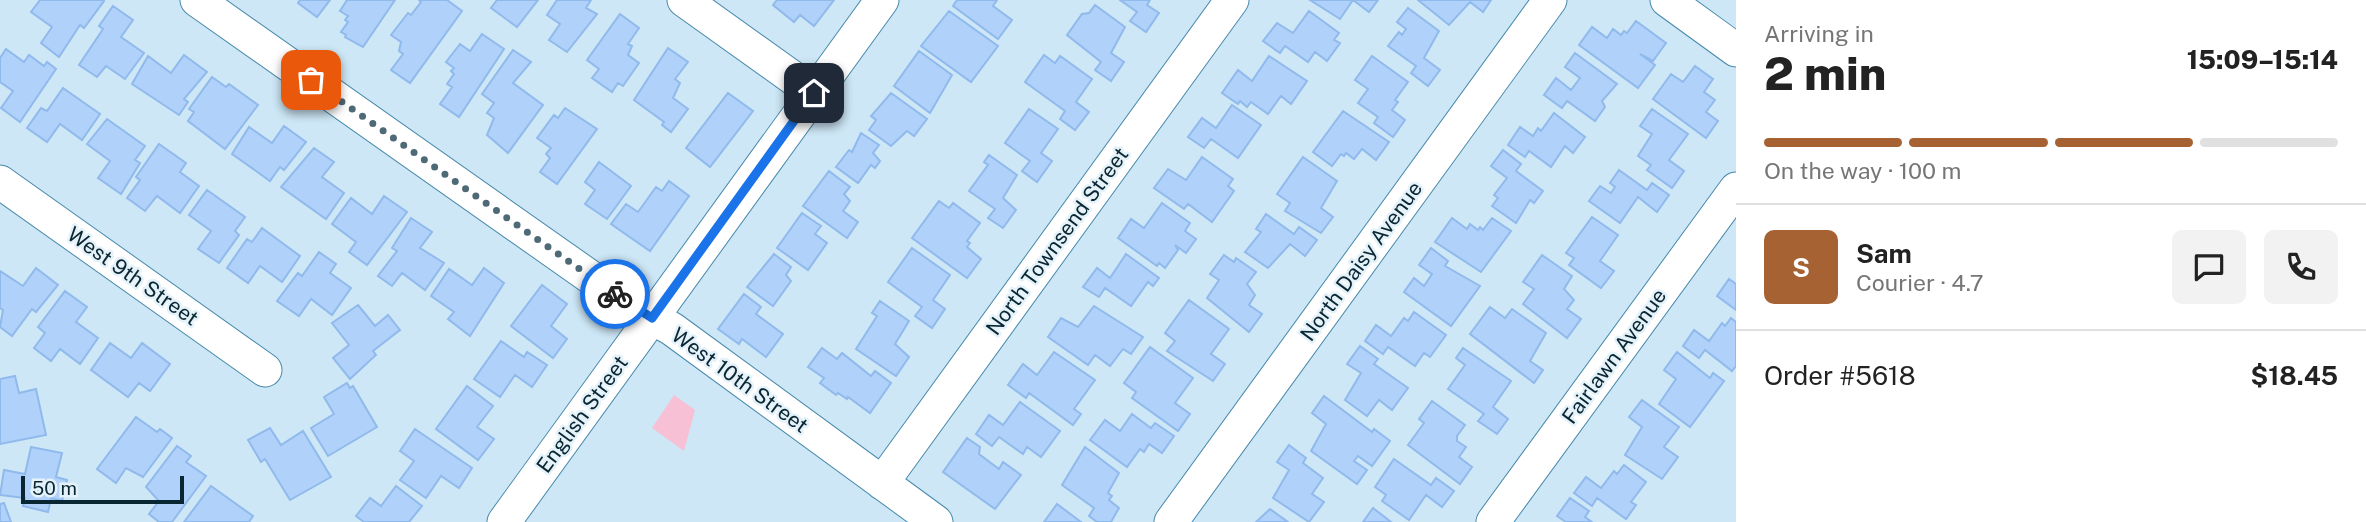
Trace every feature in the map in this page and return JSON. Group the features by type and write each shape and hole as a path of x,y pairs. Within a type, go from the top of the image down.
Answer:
{"street":[{"name":"West 10th Street","path":"197,0 652,318 936,522"},
{"path":"684,0 814,93"},
{"name":"English Street","path":"505,522 882,0"},
{"name":"North Townsend Street","path":"883,483 1232,0"},
{"name":"North Daisy Avenue","path":"1171,522 1550,0"},
{"path":"1667,0 1736,50"},
{"name":"West 9th Street","path":"0,183 265,370"},
{"name":"Fairlawn Avenue","path":"1493,522 1736,189"}],"shaded area":[{"path":"674,395 695,410 684,451 652,428"}],"building":[{"path":"40,0 104,1 84,28 80,25 59,57 41,43 52,27 31,12"},
{"path":"300,0 330,0 317,17 298,3"},
{"path":"347,0 395,0 363,47 341,32 348,22 345,20 348,16 340,11"},
{"path":"419,0 447,0 462,11 410,83 391,70 403,54 399,51 401,42 391,35 408,13 411,15 421,2"},
{"path":"497,0 538,0 517,27 491,8"},
{"path":"557,0 591,0 586,8 597,14 567,52 549,40 560,24 547,15"},
{"path":"777,0 834,0 814,26 800,15 794,22 773,5"},
{"path":"957,0 997,0 993,6 1012,20 998,39 953,6"},
{"path":"1120,0 1150,0 1147,5 1159,13 1146,32 1130,21 1137,12"},
{"path":"1310,0 1353,0 1340,19"},
{"path":"1353,0 1378,0 1369,12"},
{"path":"1418,0 1491,0 1483,12 1470,2 1449,25"},
{"path":"1095,5 1125,27 1111,53 1124,62 1111,81 1095,70 1101,62 1067,35 1082,14 1089,13"},
{"path":"113,6 133,20 121,37 144,53 125,79 106,66 97,77 79,65 103,29 99,26"},
{"path":"1408,8 1439,31 1424,58 1440,70 1428,86 1411,73 1416,66 1388,46 1399,32 1402,35 1406,29 1397,22"},
{"path":"949,11 998,46 971,82 921,46"},
{"path":"1309,11 1339,33 1334,40 1340,43 1327,61 1315,52 1308,62 1285,46 1280,53 1263,41 1277,23 1293,33"},
{"path":"620,14 639,28 628,44 632,46 628,55 639,63 623,86 618,83 612,92 592,78 599,69 587,60"},
{"path":"1636,21 1666,43 1653,61 1640,54 1655,65 1638,88 1579,45 1592,27 1607,38 1613,29 1621,35 1624,31 1627,33"},
{"path":"482,34 504,49 459,117 440,104 452,87 447,84 454,74 451,71 454,68 446,62 460,44 470,51"},
{"path":"668,48 688,62 675,79 680,83 673,98 688,109 671,132 662,125 664,122 634,100"},
{"path":"6,49 24,62 29,55 44,66 47,62 56,69 20,122 1,108 13,91 0,82 0,58"},
{"path":"513,50 531,62 513,83 543,105 508,153 487,135 494,118 487,113 494,103 482,94"},
{"path":"919,51 952,75 930,113 894,86"},
{"path":"1575,53 1617,84 1602,101 1605,107 1595,121 1567,101 1562,108 1544,95 1556,78 1571,90 1580,78 1565,67"},
{"path":"184,55 207,72 184,99 188,102 179,115 132,84 148,56 171,73"},
{"path":"1044,55 1055,63 1060,56 1092,79 1076,102 1089,112 1075,130 1060,119 1065,111 1025,82"},
{"path":"1269,56 1307,81 1291,104 1281,96 1268,114 1251,102 1247,107 1222,93 1238,70 1252,81"},
{"path":"1372,56 1408,82 1395,100 1398,102 1392,110 1405,120 1393,137 1374,123 1378,117 1358,103 1368,89 1355,80"},
{"path":"1695,66 1713,79 1704,92 1715,100 1706,112 1718,121 1706,138 1653,99 1671,74 1683,82"},
{"path":"212,77 226,87 229,84 258,105 225,149 188,121 194,112 189,109"},
{"path":"63,88 100,114 82,140 60,124 47,142 27,128 41,108 47,111"},
{"path":"728,93 753,111 710,167 686,148"},
{"path":"891,93 927,119 914,136 907,131 891,146 869,130 876,120 871,116"},
{"path":"1232,105 1261,125 1238,158 1211,139 1204,148 1188,137 1202,118 1216,128"},
{"path":"565,108 597,129 557,184 540,172 550,158 546,154 551,148 537,138 554,115 558,118"},
{"path":"1029,109 1058,129 1041,153 1052,161 1037,182 1022,171 1030,161 1005,143"},
{"path":"1652,109 1688,134 1669,160 1684,171 1672,188 1647,170 1651,165 1638,156 1652,134 1640,126"},
{"path":"1343,111 1389,142 1376,160 1362,149 1354,159 1346,153 1344,156 1341,154 1332,166 1313,152"},
{"path":"1554,113 1585,137 1573,153 1565,146 1551,167 1529,151 1525,157 1508,145 1520,127 1533,136 1538,128 1541,131"},
{"path":"107,119 145,146 135,160 140,163 121,194 98,178 110,161 87,144"},
{"path":"284,126 306,142 284,170 280,167 270,181 232,154 249,127 272,143"},
{"path":"861,133 879,145 873,153 880,161 875,168 871,165 858,183 836,167 849,150 852,152"},
{"path":"159,144 186,163 180,172 199,186 180,213 157,196 145,211 127,198 140,180 136,177"},
{"path":"314,148 334,162 322,177 344,193 326,219 281,187"},
{"path":"1503,150 1521,164 1516,171 1543,191 1534,203 1530,200 1516,223 1492,206 1498,198 1494,195 1507,178 1491,166"},
{"path":"989,155 1017,175 1003,198 1016,210 1003,228 988,218 995,209 969,191 988,165 984,162"},
{"path":"1202,157 1233,179 1228,186 1234,191 1212,222 1188,204 1184,209 1154,188 1168,169 1186,180"},
{"path":"1303,157 1337,181 1321,208 1333,217 1321,233 1285,211 1290,203 1277,194"},
{"path":"599,162 631,186 607,219 585,204 595,190 585,182"},
{"path":"1619,170 1647,190 1652,183 1669,195 1657,212 1638,197 1620,223 1589,201 1600,186 1611,193 1615,187 1610,183"},
{"path":"829,171 850,187 844,194 850,201 843,211 858,222 847,238 803,206"},
{"path":"669,181 689,196 650,251 611,224 626,204 638,212 656,187 662,191"},
{"path":"207,190 245,217 235,231 239,235 219,263 198,249 211,231 189,215"},
{"path":"384,196 407,212 367,265 349,252 356,242 332,224 351,198 372,214"},
{"path":"939,201 949,208 953,203 980,223 967,241 970,243 967,247 981,259 967,278 912,238"},
{"path":"1162,203 1190,223 1185,231 1196,239 1186,253 1175,245 1178,250 1165,268 1159,263 1157,266 1118,238 1131,219 1144,228"},
{"path":"802,213 821,226 815,234 827,243 808,270 777,248"},
{"path":"1266,214 1294,234 1299,227 1317,240 1305,256 1290,244 1268,268 1245,252 1261,232 1256,229"},
{"path":"1592,217 1618,235 1600,261 1614,271 1601,288 1569,265 1574,258 1566,253"},
{"path":"411,218 432,232 420,248 444,263 425,290 402,273 392,286 378,276 397,251 392,248"},
{"path":"1452,218 1467,229 1470,224 1483,230 1492,218 1511,231 1481,272 1435,242"},
{"path":"262,228 300,256 282,282 260,266 248,283 227,268 247,239 252,242"},
{"path":"912,248 950,275 933,300 945,309 932,328 915,316 922,307 888,282"},
{"path":"1431,248 1448,261 1445,266 1480,286 1451,326 1404,292 1414,278 1424,286 1432,274 1419,265"},
{"path":"319,252 336,264 330,273 351,288 332,315 311,299 299,316 277,301 298,273 302,276"},
{"path":"774,254 791,267 786,275 791,281 773,306 747,287"},
{"path":"1126,254 1159,278 1153,286 1148,282 1131,306 1105,288 1099,297 1083,287 1097,268 1110,278"},
{"path":"1224,255 1234,262 1236,258 1256,272 1247,284 1255,295 1249,305 1262,314 1249,332 1207,298 1219,280 1210,274"},
{"path":"1542,255 1572,276 1564,289 1574,300 1567,309 1581,319 1567,338 1523,304 1534,289 1523,282"},
{"path":"36,268 58,285 36,312 32,309 12,336 0,327 3,310 0,308 0,271 23,286"},
{"path":"484,268 504,283 470,336 448,319 454,312 431,296 449,269 472,285"},
{"path":"1729,279 1736,284 1736,310 1717,296"},
{"path":"542,285 567,304 551,326 567,339 553,358 511,326"},
{"path":"65,291 87,307 76,322 98,338 80,364 60,349 51,361 34,348 45,333 38,327"},
{"path":"744,294 761,307 756,314 783,334 766,357 742,339 739,344 718,329"},
{"path":"1189,300 1229,329 1211,354 1225,364 1213,381 1167,351 1175,341 1165,333"},
{"path":"880,301 909,321 895,344 909,357 896,376 856,349 877,316 872,313"},
{"path":"358,305 375,326 388,315 400,330 373,351 376,355 350,379 333,358 349,345 332,323"},
{"path":"1094,306 1143,337 1131,354 1123,349 1110,366 1095,355 1088,365 1048,337 1061,318 1078,327"},
{"path":"1490,307 1505,318 1512,309 1546,333 1530,361 1543,370 1534,383 1470,334"},
{"path":"1414,312 1446,335 1430,357 1424,353 1415,366 1388,347 1383,354 1365,341 1376,325 1391,336 1404,318 1408,321"},
{"path":"1731,318 1736,322 1736,366 1732,371 1705,350 1699,358 1683,346 1694,330 1709,341 1722,323 1725,326"},
{"path":"501,341 524,357 527,352 547,365 532,387 515,375 500,397 474,379"},
{"path":"110,343 131,358 142,343 170,364 150,391 139,383 128,397 91,370"},
{"path":"1360,346 1378,359 1374,364 1408,388 1392,410 1379,400 1367,416 1345,400 1361,373 1347,364"},
{"path":"1150,347 1193,378 1175,403 1190,414 1178,431 1132,398 1136,392 1124,383"},
{"path":"822,348 837,359 842,353 871,376 875,371 891,383 870,413 848,397 847,399 838,393 836,395 820,383 824,378 808,367"},
{"path":"1463,348 1511,381 1493,407 1508,419 1497,434 1478,421 1484,414 1448,389 1465,365 1456,358"},
{"path":"1054,352 1095,380 1074,409 1081,414 1073,425 1029,393 1026,398 1008,385 1023,364 1037,375"},
{"path":"1677,352 1710,378 1713,373 1724,381 1690,427 1659,404 1676,379 1664,370"},
{"path":"15,376 19,393 36,389 46,435 0,444 0,379"},
{"path":"347,383 350,388 353,386 377,427 328,456 311,428 334,414 324,397"},
{"path":"467,386 493,406 477,427 494,439 478,460 436,429"},
{"path":"1324,396 1372,432 1374,429 1390,441 1372,466 1358,456 1354,461 1367,470 1357,484 1311,451 1326,424 1312,413"},
{"path":"1642,400 1679,427 1664,447 1678,457 1662,479 1625,455 1642,427 1629,417"},
{"path":"1432,401 1465,425 1457,436 1457,441 1466,447 1459,457 1472,467 1460,484 1408,445 1424,423 1419,419"},
{"path":"1020,402 1060,431 1041,457 1027,447 1023,454 999,437 992,446 976,434 989,415 1003,425"},
{"path":"1132,414 1151,428 1155,423 1174,436 1162,453 1149,444 1144,452 1140,449 1127,467 1090,440 1105,420 1120,431"},
{"path":"136,417 157,432 160,429 172,438 143,477 126,468 116,483 97,469"},
{"path":"270,428 281,445 303,431 331,477 290,500 265,459 261,462 248,440"},
{"path":"415,429 472,468 459,488 441,476 426,498 400,480 414,461 400,451"},
{"path":"967,438 980,447 979,454 999,469 1003,462 1021,475 995,509 943,472"},
{"path":"1289,445 1306,458 1303,463 1323,478 1312,494 1324,502 1309,522 1273,498 1289,470 1277,462"},
{"path":"177,446 191,456 186,462 206,476 172,522 159,522 149,514 159,501 146,487"},
{"path":"31,447 62,453 56,477 67,480 62,501 51,498 48,512 23,506 25,498 0,495 4,470 25,474"},
{"path":"1085,447 1119,473 1108,493 1112,496 1109,500 1119,508 1111,522 1097,522 1089,516 1094,508 1062,485"},
{"path":"1394,459 1431,485 1436,478 1454,491 1442,507 1426,495 1409,520 1382,501 1386,495 1375,487"},
{"path":"1624,465 1646,482 1631,502 1636,505 1626,519 1597,498 1592,506 1574,493 1586,477 1601,488 1614,471 1617,474"},
{"path":"211,486 253,516 249,522 184,522"},
{"path":"396,486 422,506 409,522 364,522 356,516 370,498 381,506"},
{"path":"1570,498 1589,511 1585,517 1592,522 1566,522 1557,516"},
{"path":"4,503 11,522 0,522 0,504"},
{"path":"1057,504 1081,522 1044,522"},
{"path":"1373,508 1391,522 1363,522"},
{"path":"1270,509 1288,522 1256,522"}],"way so far":[{"path":"311,80 615,294"}],"route":[{"path":"615,294 652,318 814,93"}]}
